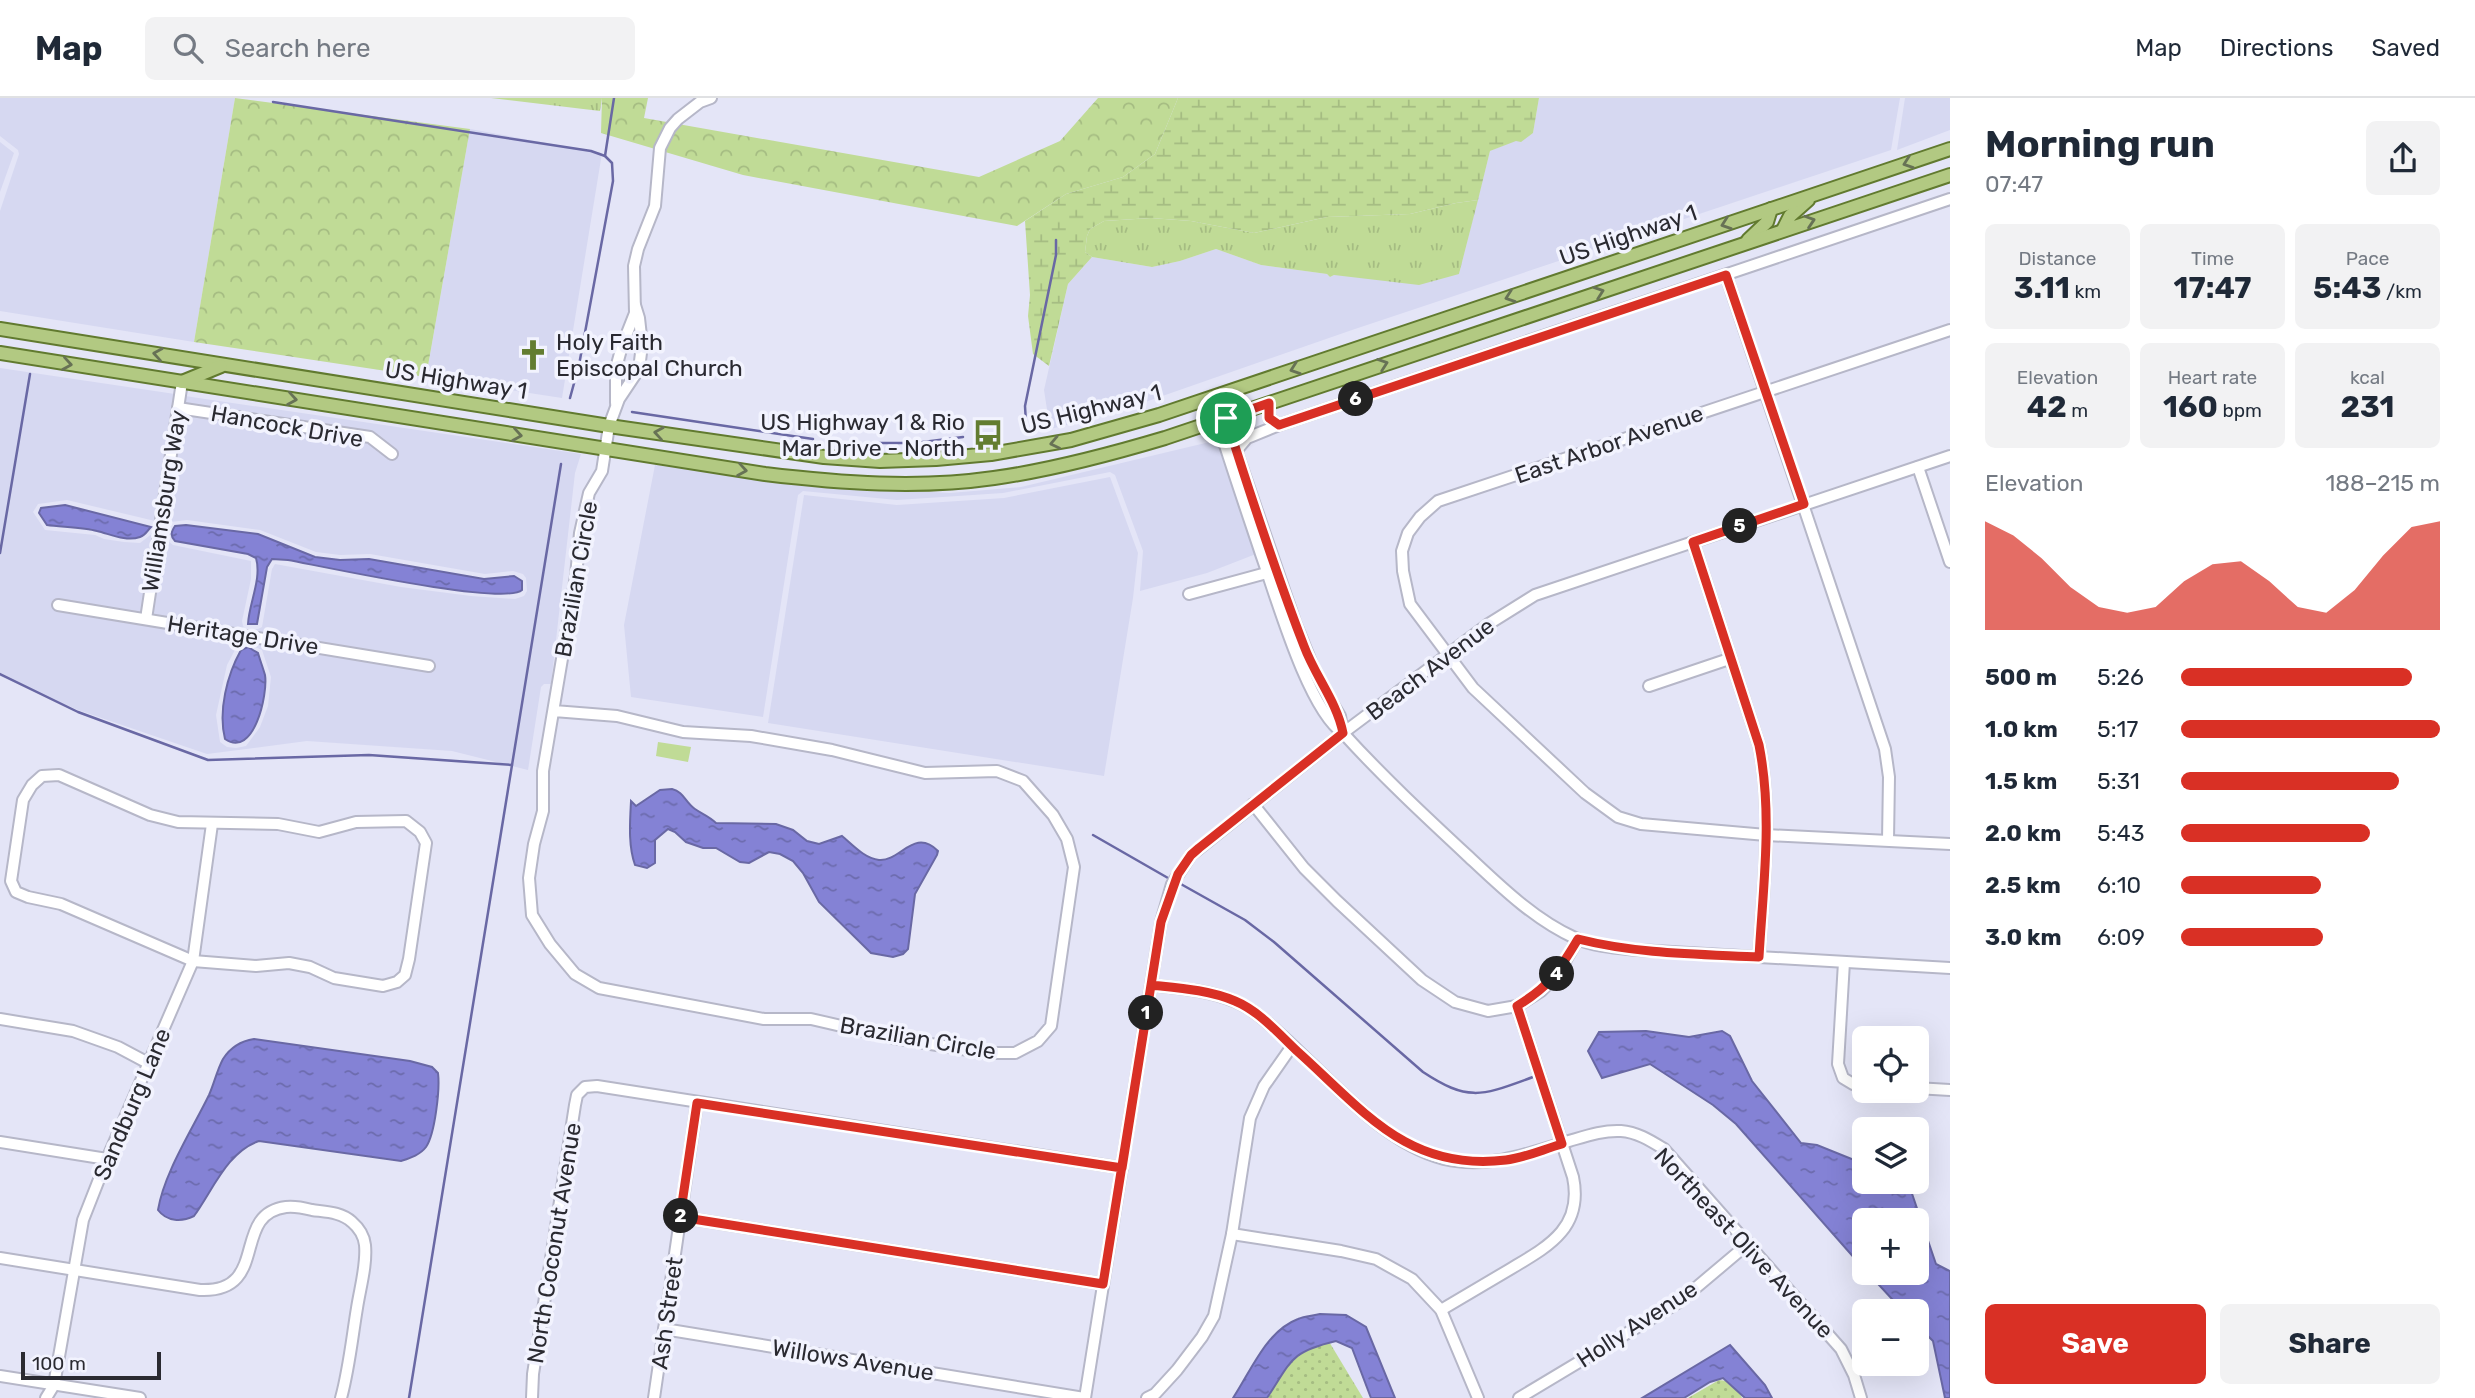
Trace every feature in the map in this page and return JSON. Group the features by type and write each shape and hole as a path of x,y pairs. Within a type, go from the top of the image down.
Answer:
{"main road":[{"name":"US Highway 1","path":"0,329 610,426 824,457 880,461 991,454 1071,440 1215,396 1950,149"},
{"name":"US Highway 1","path":"0,353 823,481 878,484 992,479 1108,455 1950,175"},
{"path":"1783,230 1790,216 1814,195"},
{"path":"1746,242 1767,222 1771,209"},
{"path":"182,382 225,364"}],"street":[{"path":"616,409 617,368 622,346 632,325 635,305 634,266 655,206 656,171 662,143 670,128 683,114 711,98"},
{"path":"1236,450 1247,438 1279,425 1950,199"},
{"path":"1726,275 1885,749 1889,777 1888,840"},
{"path":"616,409 619,399 639,369 639,318 635,305"},
{"name":"East Arbor Avenue","path":"1950,330 1438,502 1420,517 1408,533 1402,551 1410,604 1473,688 1584,793 1618,817 1641,824 1766,835 1950,844"},
{"name":"Williamsburg Way","path":"146,619 182,382"},
{"path":"1215,396 1272,571"},
{"path":"1269,403 1269,418 1279,425"},
{"name":"Hancock Drive","path":"178,408 370,437 391,454"},
{"name":"Brazilian Circle","path":"554,711 617,716 683,732 762,738 832,750 925,773 996,771 1023,781 1053,816 1067,839 1074,867 1051,1026 1038,1041 1015,1053 987,1053 893,1038 811,1019 764,1019 599,988 575,974 550,944 531,915 529,878 543,811 543,771 576,573 580,533 589,494 602,471 610,426 616,409"},
{"path":"1221,419 1236,450 1290,639 1309,683 1333,726 1343,733 1418,811 1497,883 1551,925 1578,939 1638,950 1950,968"},
{"name":"Beach Avenue","path":"1084,1398 1161,922 1178,874 1191,855 1343,733 1487,625 1535,595 1950,456"},
{"path":"1918,467 1950,562"},
{"path":"1693,542 1759,745 1764,772 1766,835 1759,957"},
{"path":"1189,594 1272,571"},
{"name":"Heritage Drive","path":"58,605 429,666"},
{"path":"1649,686 1729,659"},
{"path":"59,775 150,815 178,822 212,824 278,824 319,832 356,822 406,821 420,832 426,843 405,975 397,982 383,986 334,978 310,967 289,963 256,966 193,961 61,904 28,897 16,891 11,881 23,800 32,785 43,776 59,775"},
{"path":"1253,804 1304,868 1422,980 1455,1002 1488,1011 1517,1006 1541,991 1557,975 1578,939"},
{"name":"Sandburg Lane","path":"46,1398 54,1385 83,1220 193,961 212,824"},
{"path":"1844,962 1838,1064 1843,1078 1852,1083"},
{"name":"Northeast Olive Avenue","path":"1151,985 1199,991 1236,1001 1263,1018 1378,1124 1409,1146 1445,1159 1475,1163 1509,1160 1596,1133 1622,1131 1643,1137 1664,1149 1841,1349 1854,1375 1861,1398"},
{"path":"1441,1310 1545,1248 1562,1232 1572,1214 1575,1192 1573,1177 1517,1006"},
{"path":"0,1019 74,1031 118,1047 150,1064"},
{"path":"1147,1398 1155,1394 1177,1370 1210,1325 1217,1305 1232,1234 1250,1118 1264,1086 1292,1046"},
{"name":"North Coconut Avenue","path":"532,1398 533,1374 575,1105 581,1090 597,1086 697,1103"},
{"path":"1929,1089 1950,1090"},
{"path":"697,1103 1122,1168"},
{"name":"Ash Street","path":"654,1398 697,1103"},
{"path":"0,1142 107,1159"},
{"path":"0,1258 200,1290 216,1289 228,1285 241,1275 249,1257 255,1227 275,1209 292,1206 340,1214 352,1221 361,1232 365,1257 341,1398"},
{"path":"680,1217 1103,1284"},
{"path":"1232,1234 1376,1259 1412,1279 1441,1310 1478,1398"},
{"name":"Holly Avenue","path":"1519,1398 1679,1302 1749,1243"},
{"name":"Willows Avenue","path":"664,1329 1084,1398"},
{"path":"0,1376 140,1398"},
{"name":"Sandburg Lane","path":"54,1385 57,1398"}],"shaded area":[{"path":"0,98 235,98 194,342 0,311 0,211 19,154 18,150 0,136"},
{"path":"1539,98 1900,98 1891,150 1352,330 1108,415 1050,429 1044,390 1068,284 1092,257 1152,267 1216,249 1261,265 1327,274 1330,277 1459,274 1490,151 1533,133"},
{"path":"1905,98 1950,98 1950,130 1897,150"},
{"path":"470,129 602,153 562,398 426,377"},
{"path":"0,142 14,153 0,192"},
{"path":"0,368 175,394 155,521 67,500 38,504 33,512 45,530 140,543 153,533 141,614 53,600 52,609 433,672 435,662 152,615 183,413 368,442 392,461 399,454 374,434 184,404 185,396 581,454 575,473 551,684 541,687 528,770 452,751 307,741 207,754 78,710 0,676","holes":["187,520 260,530 316,552 340,555 370,554 485,574 513,571 526,578 527,591 524,596 515,599 471,596 401,587 275,564 262,627 246,629 242,621 251,579 251,561 173,545 167,540 167,529 171,522","246,643 262,650 271,677 268,706 260,727 246,746 227,747 220,742 216,715 227,665 237,646"]},
{"path":"1218,440 1256,554 1207,573 1140,591 1143,551 1115,475 1110,472 1003,493 897,500 803,491 798,495 763,717 631,697 624,625 655,465 822,486 950,493 1021,487"},
{"path":"1110,477 1138,553 1104,776 768,723 804,495 897,505 1004,498"}],"green space":[{"path":"235,98 470,129 426,377 194,342"},
{"path":"491,98 602,98 600,111"},
{"path":"602,98 648,98 644,118 979,177 1060,141 1098,98 1178,98 1155,154 1123,177 1066,194 1017,226 743,175 601,133"},
{"path":"1178,98 1539,98 1533,133 1521,142 1516,141 1490,151 1478,200 1410,214 1327,217 1254,233 1191,221 1151,218 1104,221 1090,229 1085,252 1092,257 1068,284 1049,366 1033,354 1028,316 1030,295 1025,221 1066,194 1123,177 1155,154"},
{"path":"1478,200 1459,274 1419,285 1334,275 1330,277 1327,274 1261,265 1216,249 1152,267 1092,257 1085,252 1090,229 1104,221 1151,218 1191,221 1254,233 1327,217 1410,214"},
{"path":"658,742 691,747 688,762 656,756"},
{"path":"1322,1330 1363,1398 1235,1398"},
{"path":"1719,1380 1734,1382 1742,1398 1688,1398"}],"water":[{"path":"65,505 151,527 140,537 124,538 92,530 47,525 39,513 41,508"},
{"path":"175,526 258,534 315,557 369,559 484,579 514,576 522,581 522,590 508,594 449,589 272,559 267,567 257,624 248,624 256,583 256,558 248,554 175,541 172,534"},
{"path":"248,647 258,653 265,675 264,696 251,733 244,740 235,743 225,739 223,705 236,660 241,650"},
{"path":"672,789 716,823 776,824 793,830 807,841 819,844 842,836 864,854 879,860 894,856 914,844 929,845 938,851 915,894 908,949 893,957 871,953 819,902 793,861 780,854 769,852 749,863 740,862 716,848 703,848 686,842 668,829 655,840 655,863 647,868 635,865 630,841 631,801 636,806 660,790"},
{"path":"1646,1031 1689,1037 1722,1031 1730,1036 1752,1081 1801,1143 1817,1145 1852,1159 1852,1194 1912,1194 1917,1208 1852,1208 1852,1255 1736,1124 1713,1105 1650,1064 1602,1078 1588,1051 1599,1032"},
{"path":"254,1039 410,1061 432,1067 438,1073 437,1100 432,1132 426,1147 418,1154 401,1161 259,1141 248,1146 229,1163 194,1216 180,1220 166,1217 158,1210 166,1181 209,1095 221,1063 232,1048"},
{"path":"1929,1244 1936,1264 1950,1271 1950,1398 1945,1398 1933,1341 1929,1337 1929,1299 1892,1299 1879,1285 1929,1285"},
{"path":"1320,1314 1346,1315 1366,1327 1395,1398 1371,1398 1352,1348 1336,1341 1309,1349 1294,1359 1267,1398 1233,1398 1260,1353 1277,1333 1298,1319"},
{"path":"1730,1345 1765,1385 1772,1398 1745,1398 1723,1378 1710,1382 1684,1398 1642,1398"}],"waterway":[{"path":"605,156 614,98"},
{"path":"273,102 591,151 605,156 612,163 613,181 579,365 570,398"},
{"path":"1026,423 1025,406 1056,255 1056,240"},
{"path":"0,553 30,374"},
{"path":"632,412 813,439"},
{"path":"869,443 915,443 963,437"},
{"path":"409,1398 561,464"},
{"path":"0,674 78,712 208,760 369,755 512,765"},
{"path":"1093,835 1168,878"},
{"path":"1179,883 1245,920 1274,942 1423,1072 1439,1082 1465,1092 1477,1093 1489,1092 1533,1077"}],"place":[{"name":"Holy Faith Episcopal Church","path":"533,355"},
{"name":"US Highway 1 & Rio Mar Drive - North","path":"988,435"}],"route":[{"path":"1226,418 1269,403 1269,418 1279,425 1726,275 1804,504 1693,542 1759,745 1764,772 1767,804 1759,957 1638,950 1578,939 1557,975 1541,991 1517,1006 1562,1144 1509,1160 1475,1163 1445,1159 1409,1146 1378,1124 1263,1018 1236,1001 1199,991 1151,985 1136,1076 1122,1168 1103,1284 680,1217 697,1103 1122,1168 1151,985 1161,922 1172,884 1191,855 1343,733 1340,716 1318,679 1295,622 1226,418"}]}
